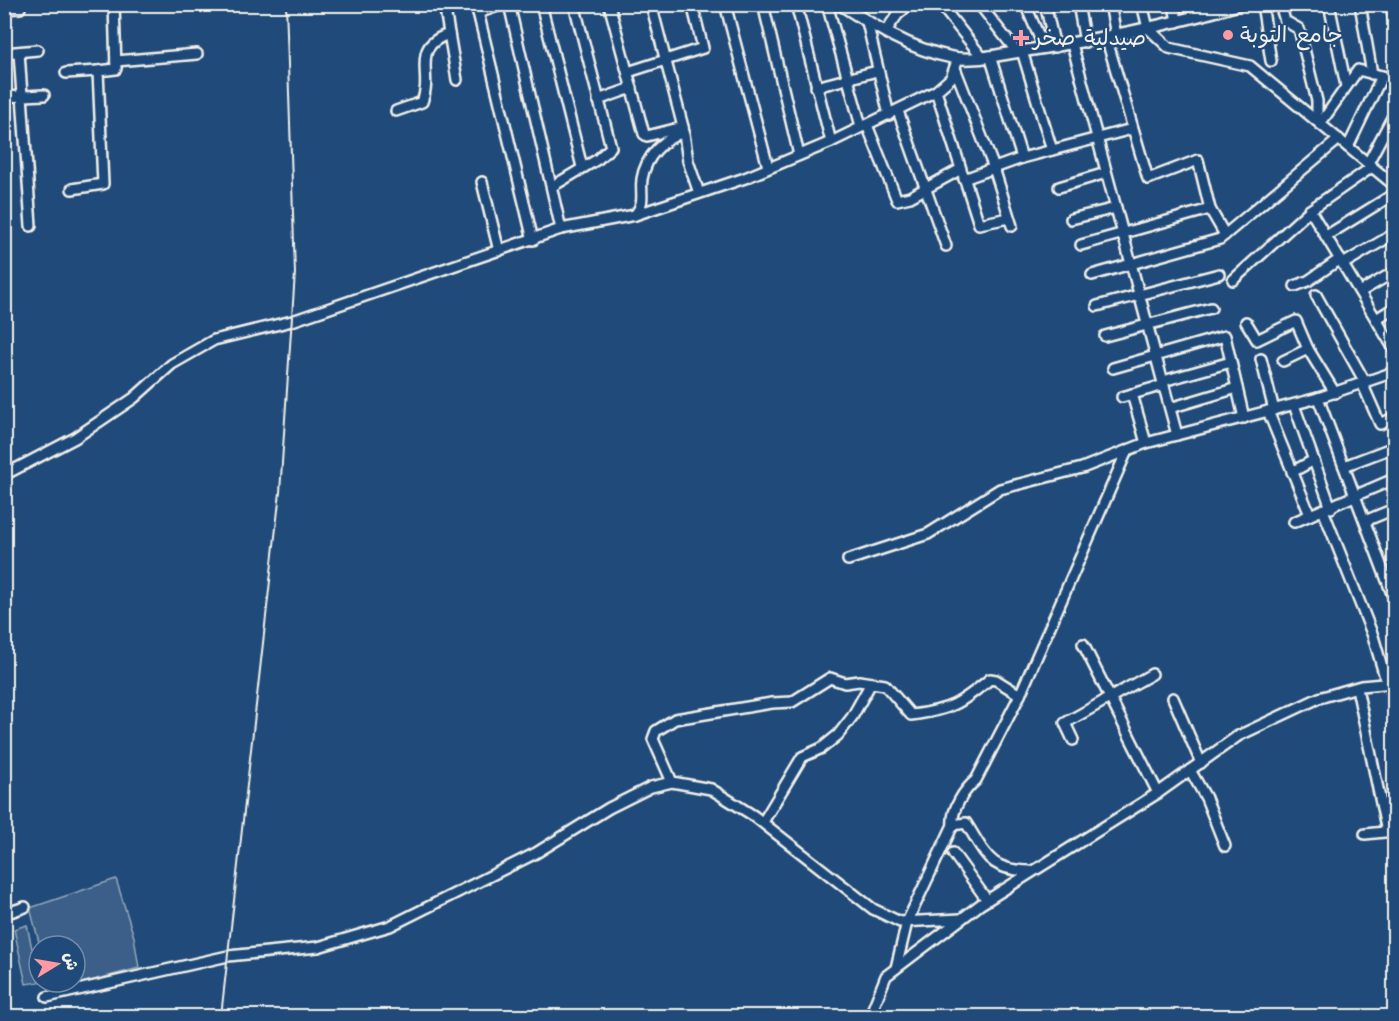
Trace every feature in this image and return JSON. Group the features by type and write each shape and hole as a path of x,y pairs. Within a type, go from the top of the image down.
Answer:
{"main road":[{"path":"840,4 885,32 956,63 1085,42 1177,22 1216,8 1239,4"}],"street":[{"path":"66,73 115,70 114,4"},
{"path":"444,4 457,80"},
{"path":"533,240 477,9 506,4 553,186 561,229"},
{"path":"541,4 582,167"},
{"path":"553,186 598,159 611,147 573,4"},
{"path":"609,4 645,135 684,130"},
{"path":"651,4 684,130 688,161 699,193"},
{"path":"628,72 703,48 692,4"},
{"path":"725,4 768,167"},
{"path":"763,4 799,155"},
{"path":"796,4 831,142"},
{"path":"827,4 864,126 897,200 902,200 963,174 994,168 1022,158 1132,129"},
{"path":"885,32 898,14 910,4"},
{"path":"940,4 986,57 1022,158"},
{"path":"979,4 1020,52 1052,150"},
{"path":"1025,4 1049,48"},
{"path":"1045,4 1049,48"},
{"path":"1078,4 1085,42"},
{"path":"1110,4 1111,36 1132,129 1148,179 1198,160 1210,209 1225,235"},
{"path":"1142,4 1148,28 1169,48 1250,66 1391,183 1395,170"},
{"path":"1174,4 1177,22"},
{"path":"1262,4 1271,60"},
{"path":"1280,4 1285,21 1299,28 1317,101 1319,123"},
{"path":"1329,4 1346,87"},
{"path":"1360,4 1372,74"},
{"path":"1391,4 1395,22"},
{"path":"4,9 20,8"},
{"path":"867,22 877,71 927,188 946,246"},
{"path":"396,111 422,102 426,93 426,47 433,40 449,34"},
{"path":"1072,44 1177,435"},
{"path":"4,53 38,50"},
{"path":"19,52 31,226"},
{"path":"116,61 197,54"},
{"path":"936,91 979,224 1011,222 956,63"},
{"path":"4,476 75,438 134,398 172,363 214,340 292,321 561,229 635,215 699,193 831,142 893,113 936,91 951,78 956,63"},
{"path":"1319,123 1358,70 1395,79"},
{"path":"72,189 104,184 98,71"},
{"path":"816,87 877,71"},
{"path":"1348,147 1382,76"},
{"path":"598,100 632,88"},
{"path":"4,97 23,98 44,95"},
{"path":"1233,280 1310,210 1367,173 1395,114"},
{"path":"635,215 642,206 642,178 653,152 664,141 684,130"},
{"path":"1092,275 1220,239 1339,140"},
{"path":"1059,187 1106,174"},
{"path":"482,182 499,251"},
{"path":"1326,236 1395,194"},
{"path":"1071,219 1116,208"},
{"path":"1081,244 1210,209"},
{"path":"1310,210 1394,348"},
{"path":"1295,286 1395,234"},
{"path":"1360,292 1395,272"},
{"path":"1097,306 1220,274"},
{"path":"1316,295 1364,383 1380,424 1395,418"},
{"path":"1105,336 1211,308"},
{"path":"1376,319 1395,308"},
{"path":"1246,322 1257,340 1296,321 1308,349 1335,393"},
{"path":"1113,368 1225,336 1244,418"},
{"path":"1283,361 1308,349"},
{"path":"1261,359 1271,411 1310,515"},
{"path":"1122,397 1231,362"},
{"path":"848,560 928,534 1000,489 1082,468 1126,453 1146,443 1294,405 1395,372"},
{"path":"1170,408 1237,388"},
{"path":"1132,394 1146,443"},
{"path":"1318,398 1395,599"},
{"path":"1294,405 1314,460 1327,509 1391,683 1395,703"},
{"path":"1344,466 1395,447"},
{"path":"896,968 907,922 953,825 952,817 967,787 976,780 1020,695 1126,453"},
{"path":"1292,472 1314,460"},
{"path":"1294,522 1395,479"},
{"path":"1365,521 1395,509"},
{"path":"1083,644 1158,793"},
{"path":"1073,740 1065,723 1152,674"},
{"path":"672,783 653,740 656,730 675,719 772,703 792,702 830,678 845,683 885,685 911,715 938,711 960,704 990,679 996,680 1020,695"},
{"path":"762,822 802,757 822,748 838,735 852,717 871,683"},
{"path":"870,1017 886,975 987,900 1158,793 1252,729 1319,698 1357,688 1391,683"},
{"path":"1357,688 1391,832 1365,834"},
{"path":"1173,698 1201,763"},
{"path":"1190,770 1206,798 1225,846"},
{"path":"47,997 228,956 318,946 390,926 536,853 609,808 651,787 672,783 711,789 762,822 873,909 900,922 961,919"},
{"path":"953,825 966,823 992,863 1014,871 1033,871"},
{"path":"953,853 987,900"},
{"path":"4,914 25,906"}],"shaded area":[{"path":"116,879 134,937 139,968 87,982 87,934 37,934 30,908"},
{"path":"27,925 29,934 27,934 27,984 26,984 14,929"}],"railway":[{"path":"221,1016 280,492 295,273 286,4"}],"place":[{"name":"جامع التوبة","path":"1228,35"},
{"name":"صيدلية صخر","path":"1021,38"}]}
